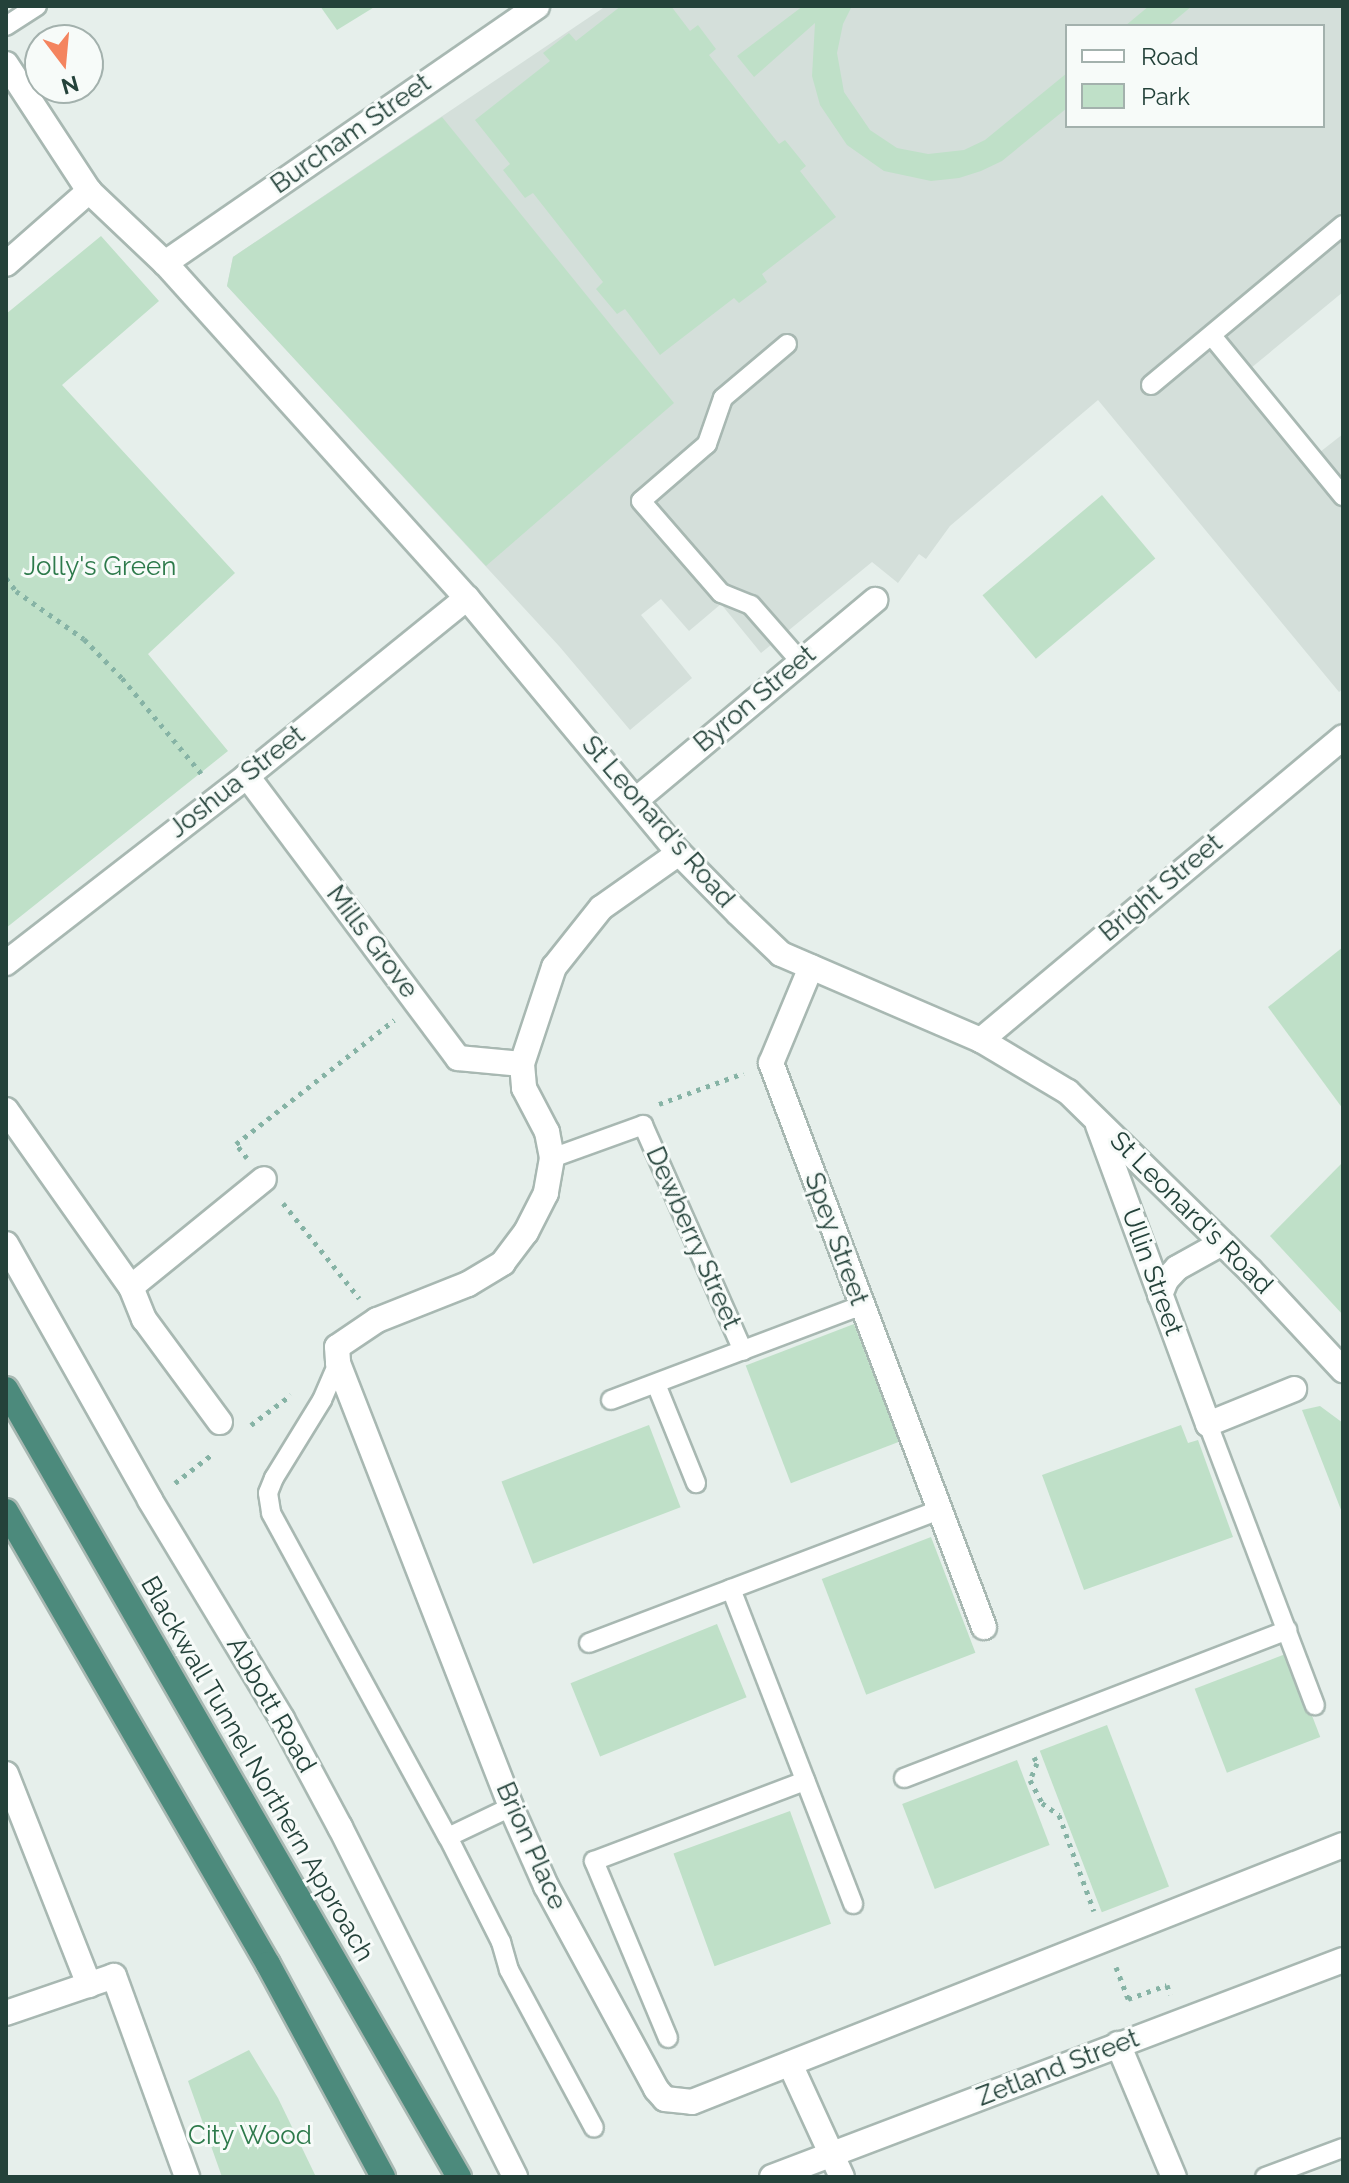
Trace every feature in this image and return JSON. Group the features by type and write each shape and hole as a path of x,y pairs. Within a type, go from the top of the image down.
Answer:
{"highway":[{"name":"Blackwall Tunnel Northern Approach","path":"6,1389 459,2177"},
{"path":"6,1511 260,1950 383,2177"}],"street":[{"name":"Burcham Street","path":"165,263 537,6"},
{"path":"6,64 89,191 6,264"},
{"name":"St Leonard's Road","path":"89,191 165,263 467,598 679,853 781,954 981,1040 1068,1092 1222,1243 1343,1370"},
{"name":"Joshua Street","path":"6,963 247,776 467,598"},
{"name":"Byron Street","path":"636,800 875,600"},
{"name":"Bright Street","path":"981,1040 1343,738"},
{"name":"Mills Grove","path":"247,776 458,1058 522,1064"},
{"path":"338,1363 337,1347 377,1320 468,1284 503,1263 526,1232 546,1193 552,1158 547,1132 524,1088 522,1064 554,967 601,908 679,853"},
{"path":"771,1063 811,967"},
{"name":"Spey Street","path":"771,1063 860,1306 984,1627"},
{"path":"6,1110 131,1287 144,1319 223,1434"},
{"name":"Ullin Street","path":"1096,1119 1208,1424"},
{"path":"131,1287 264,1179"},
{"path":"1160,1295 1166,1280 1177,1268 1222,1243"},
{"name":"Abbott Road","path":"6,1244 150,1500 282,1719 340,1827 515,2177"},
{"name":"Brion Place","path":"338,1363 511,1807 546,1886 656,2089 665,2099 692,2102 790,2064"},
{"path":"1208,1424 1294,1389"},
{"path":"6,1774 89,1985"},
{"path":"842,2177 790,2064 1343,1845"},
{"name":"Zetland Street","path":"772,2177 1343,1960"},
{"path":"6,2013 114,1976 187,2177"},
{"path":"1118,2044 1174,2177"}],"lane":[{"path":"6,26 37,6"},
{"path":"1151,385 1343,225"},
{"path":"1212,336 1343,496"},
{"path":"787,344 723,398 707,444 641,501 721,593 751,605 800,661"},
{"name":"Dewberry Street","path":"552,1158 643,1125 743,1351"},
{"name":"Dewberry Street","path":"611,1400 860,1306"},
{"path":"338,1363 322,1400 274,1478 268,1493 271,1513 448,1837 501,1942 509,1970 594,2128"},
{"path":"656,1384 696,1483"},
{"name":"Ullin Street","path":"1208,1424 1315,1705"},
{"path":"589,1643 939,1510"},
{"path":"731,1589 853,1904"},
{"path":"904,1778 1287,1630"},
{"name":"Brion Place","path":"668,2038 594,1861 805,1781"},
{"path":"448,1837 511,1807"},
{"path":"1265,2177 1343,2148"}],"path":[{"path":"6,578 16,591 84,639 122,678 219,795"},
{"path":"377,1320 236,1144 326,1077 417,1002"},
{"path":"643,1125 648,1108 771,1063"},
{"path":"250,1425 338,1363"},
{"path":"174,1483 223,1434"},
{"path":"1024,1732 1037,1763 1030,1780 1042,1803 1059,1815 1096,1917 1110,1912 1112,1937 1128,1999 1167,1985 1170,1995"}],"shaded area":[{"path":"606,6 1343,6 1343,292 1251,368 1320,452 1343,434 1343,689 1339,692 1098,400 950,526 926,559 919,554 898,583 872,562 761,653 721,604 689,631 661,599 641,615 692,678 630,730 559,646 227,286 233,257"}],"green space":[{"path":"320,6 376,6 337,30"},
{"path":"621,6 671,6 690,31 698,25 716,49 709,55 779,144 785,140 806,166 800,171 836,217 762,274 767,282 739,303 734,298 660,355 625,309 617,314 596,289 603,282 533,193 525,198 503,170 510,164 475,120 550,61 543,53 569,33 576,41"},
{"path":"803,6 852,6 843,24 837,53 844,92 870,130 897,148 928,154 964,150 985,140 1065,75 1065,110 1002,161 959,178 931,181 884,171 847,145 820,105 812,76 815,23 754,77 737,56"},
{"path":"1149,6 1192,6 1170,24 1127,24"},
{"path":"442,117 674,403 486,566 227,286 233,257"},
{"name":"Jolly's Green","path":"101,236 159,301 62,385 235,573 148,654 228,751 6,928 6,314"},
{"path":"1102,495 1155,559 1036,659 982,595"},
{"path":"1343,947 1343,1109 1268,1007"},
{"path":"1343,1162 1343,1315 1270,1236"},
{"path":"854,1324 899,1442 791,1483 746,1366"},
{"path":"1320,1406 1343,1423 1343,1515 1302,1410"},
{"path":"649,1425 681,1507 533,1564 501,1482"},
{"path":"1181,1425 1188,1443 1198,1440 1233,1537 1084,1590 1042,1475"},
{"path":"931,1537 975,1653 866,1695 822,1579"},
{"path":"717,1624 747,1697 600,1756 571,1683"},
{"path":"1288,1653 1320,1737 1227,1773 1195,1689"},
{"path":"1107,1725 1169,1887 1102,1912 1040,1751"},
{"path":"1017,1760 1050,1845 935,1889 902,1804"},
{"path":"790,1811 831,1924 715,1966 673,1853"},
{"name":"City Wood","path":"249,2050 278,2098 316,2177 222,2177 188,2081"}]}
